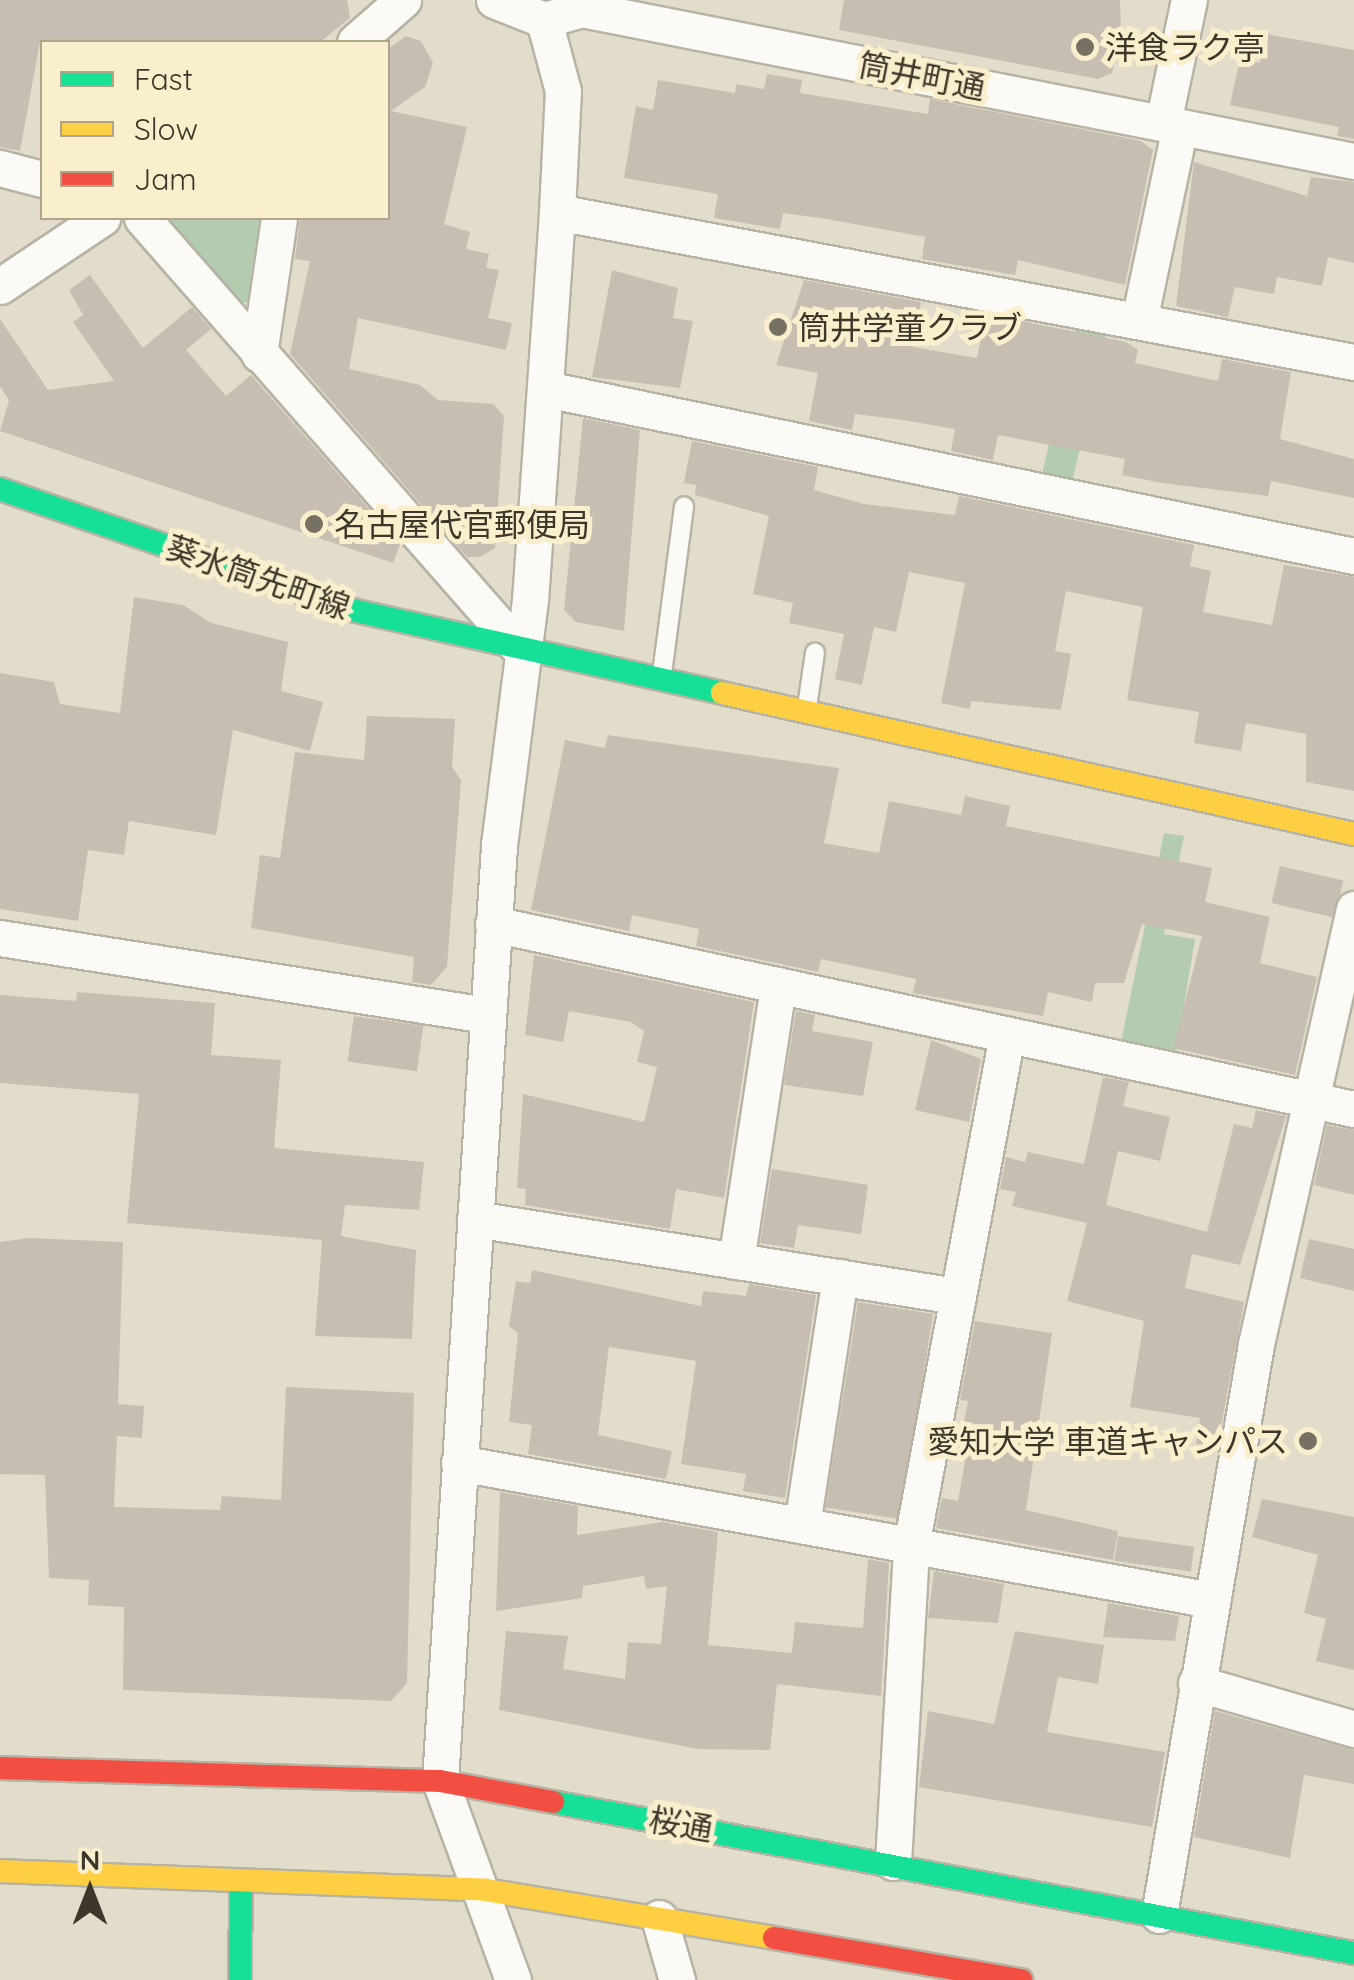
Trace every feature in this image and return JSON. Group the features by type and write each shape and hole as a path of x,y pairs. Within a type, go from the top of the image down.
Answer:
{"street":[{"path":"357,40 402,0"},
{"path":"494,0 544,20 563,91 546,389 493,924 440,1781 485,1890 513,1980"},
{"path":"1140,316 1189,0"},
{"name":"筒井町通","path":"544,20 582,9 1354,161"},
{"path":"0,168 40,178"},
{"path":"557,212 1140,316 1354,362"},
{"path":"0,286 99,220"},
{"path":"144,220 521,650"},
{"path":"259,354 279,220"},
{"path":"546,389 1354,556"},
{"name":"葵水筒先町線","path":"0,489 356,611 1354,834"},
{"path":"1159,1915 1211,1600 1354,909"},
{"path":"493,924 1354,1109"},
{"path":"0,938 487,1015"},
{"path":"736,1261 778,985"},
{"path":"893,1862 912,1546 952,1295 1007,1035"},
{"path":"474,1219 952,1295"},
{"path":"802,1525 840,1278"},
{"path":"459,1463 1211,1600"},
{"path":"1196,1683 1354,1729"},
{"name":"桜通","path":"0,1768 440,1781 893,1862 1354,1953"},
{"path":"0,1871 485,1890 1021,1980"},
{"path":"240,1980 241,1880"},
{"path":"659,1918 678,1980"}],"lane":[{"path":"661,679 684,506"},
{"path":"806,709 814,653"}],"green space":[{"path":"160,220 262,220 248,303 234,301"},
{"path":"1076,327 1106,334 1071,486 1041,479"},
{"path":"1164,833 1184,836 1164,934 1195,939 1176,1053 1121,1042"}],"building":[{"path":"0,0 347,0 350,18 322,40 40,40 20,151 0,147"},
{"path":"844,0 1120,0 1121,29 1112,73 1098,79 839,30"},
{"path":"1266,34 1354,50 1354,139 1337,136 1339,127 1230,105 1240,59 1260,63"},
{"path":"406,36 421,41 433,63 425,87 391,111 467,127 444,224 470,232 466,249 489,254 486,268 499,270 488,318 512,323 506,350 358,318 349,369 420,385 438,400 493,404 504,416 495,548 480,557 467,557 290,354 310,261 295,259 300,220 390,220 390,48"},
{"path":"767,74 802,80 800,93 928,114 930,99 1141,141 1153,150 1125,285 1018,260 1015,275 922,259 925,237 827,219 783,213 780,229 714,218 718,194 624,178 636,106 653,110 658,80 735,93 736,84 764,89"},
{"path":"1194,162 1307,196 1311,177 1354,182 1354,263 1328,257 1322,286 1277,277 1274,294 1235,287 1228,317 1176,306"},
{"path":"612,270 678,288 673,318 693,321 680,388 592,377"},
{"path":"90,275 143,348 192,307 211,329 186,350 226,396 251,375 400,544 393,563 0,431 9,400 0,386 0,319 48,390 114,381 73,322 83,315 69,290"},
{"path":"804,280 921,302 913,347 977,358 986,314 1126,342 1138,350 1135,363 1218,381 1222,359 1291,372 1280,439 1354,459 1354,498 1271,481 1268,496 1162,483 1122,475 1125,459 998,435 993,460 951,451 955,429 903,420 855,414 852,430 809,421 818,373 776,365"},
{"path":"583,418 640,430 624,631 576,622 564,610"},
{"path":"692,441 818,467 814,490 864,504 955,515 959,496 1194,545 1190,566 1211,571 1203,612 1272,625 1284,565 1354,577 1354,791 1306,782 1306,734 1246,723 1241,751 1194,743 1199,712 1127,700 1143,607 1066,591 1055,651 1071,654 1061,710 971,701 970,709 941,703 965,583 909,572 896,632 874,627 862,685 835,679 844,634 789,623 793,603 753,594 769,516 695,495 696,485 684,483"},
{"path":"134,597 183,605 211,623 288,642 281,691 323,702 310,751 233,730 216,835 129,821 124,855 88,850 78,921 0,909 0,673 54,682 60,704 120,713"},
{"path":"367,716 455,719 452,767 461,780 447,967 431,985 412,982 414,957 251,928 260,855 280,858 295,752 364,760"},
{"path":"608,735 839,768 824,843 879,853 889,801 961,815 965,796 1010,806 1006,826 1212,868 1205,902 1270,917 1260,963 1317,977 1295,1075 1173,1048 1202,936 1142,924 1124,983 1095,983 1092,1002 1048,992 1043,1016 913,993 916,979 821,959 818,972 696,946 699,929 632,915 629,931 531,910 565,740 605,748"},
{"path":"1280,866 1343,881 1335,918 1271,903"},
{"path":"534,955 754,1002 724,1198 676,1189 670,1229 525,1205 526,1189 517,1188 523,1094 644,1122 657,1067 637,1062 644,1031 631,1022 569,1011 563,1042 525,1035"},
{"path":"77,992 215,1003 211,1055 281,1060 274,1148 424,1162 419,1210 345,1205 341,1236 416,1250 412,1339 315,1336 322,1240 127,1223 139,1094 0,1083 0,995 76,1001"},
{"path":"796,1011 815,1015 812,1031 873,1042 863,1096 784,1085"},
{"path":"354,1016 423,1026 417,1071 348,1062"},
{"path":"931,1040 981,1059 969,1122 915,1110"},
{"path":"1103,1077 1129,1082 1123,1106 1170,1117 1160,1161 1118,1151 1106,1205 1207,1232 1234,1124 1252,1128 1256,1110 1286,1116 1240,1265 1192,1254 1185,1288 1244,1302 1217,1448 1196,1444 1200,1418 1130,1407 1144,1321 1067,1301 1087,1223 1012,1206 1016,1192 1000,1189 1006,1157 1025,1162 1028,1152 1084,1164"},
{"path":"1327,1125 1354,1130 1354,1195 1314,1185"},
{"path":"772,1169 868,1185 861,1234 798,1225 794,1248 760,1243"},
{"path":"30,1238 123,1242 118,1404 144,1406 142,1438 117,1436 114,1507 220,1510 222,1496 281,1500 286,1387 414,1393 407,1683 391,1701 123,1690 124,1607 88,1605 89,1580 49,1578 45,1475 0,1474 0,1242"},
{"path":"1309,1239 1354,1249 1354,1291 1300,1278"},
{"path":"532,1270 701,1306 703,1291 746,1296 749,1284 816,1295 785,1498 743,1491 746,1474 681,1464 696,1361 609,1347 598,1435 672,1451 666,1479 528,1454 532,1425 509,1422 518,1333 509,1326 516,1281 530,1283"},
{"path":"858,1302 933,1314 901,1519 825,1507"},
{"path":"975,1321 1052,1333 1026,1510 1118,1531 1113,1560 936,1528 942,1498 958,1501 968,1444 960,1442 968,1401 960,1400"},
{"path":"500,1492 578,1506 577,1535 662,1522 718,1532 708,1645 792,1653 795,1622 863,1628 868,1559 889,1563 881,1696 777,1684 770,1750 698,1749 499,1710 506,1631 568,1636 563,1669 625,1679 628,1642 661,1644 667,1586 646,1589 644,1576 583,1586 582,1598 496,1611"},
{"path":"1262,1499 1354,1517 1354,1670 1316,1661 1326,1619 1304,1613 1318,1555 1252,1537"},
{"path":"1118,1536 1194,1547 1191,1571 1115,1561"},
{"path":"934,1571 1004,1584 998,1623 928,1618"},
{"path":"1108,1603 1179,1616 1175,1641 1103,1637"},
{"path":"1015,1631 1104,1645 1098,1684 1058,1677 1047,1732 1165,1752 1152,1827 919,1787 928,1711 994,1724"},
{"path":"1215,1711 1354,1750 1354,1784 1304,1775 1290,1858 1194,1837"}],"traffic: fast":[{"path":"0,489 356,611 722,693"},
{"path":"553,1802 1354,1953"},
{"path":"240,1980 241,1880"}],"traffic: slow":[{"path":"722,693 1354,834"},
{"path":"0,1871 485,1890 774,1938"}],"traffic: jam":[{"path":"0,1768 440,1781 553,1802"},
{"path":"774,1938 1021,1980"}],"place":[{"name":"洋食ラク亭","path":"1085,47"},
{"name":"筒井学童クラブ","path":"778,327"},
{"name":"名古屋代官郵便局","path":"314,524"},
{"name":"愛知大学 車道キャンパス","path":"1308,1441"}]}
